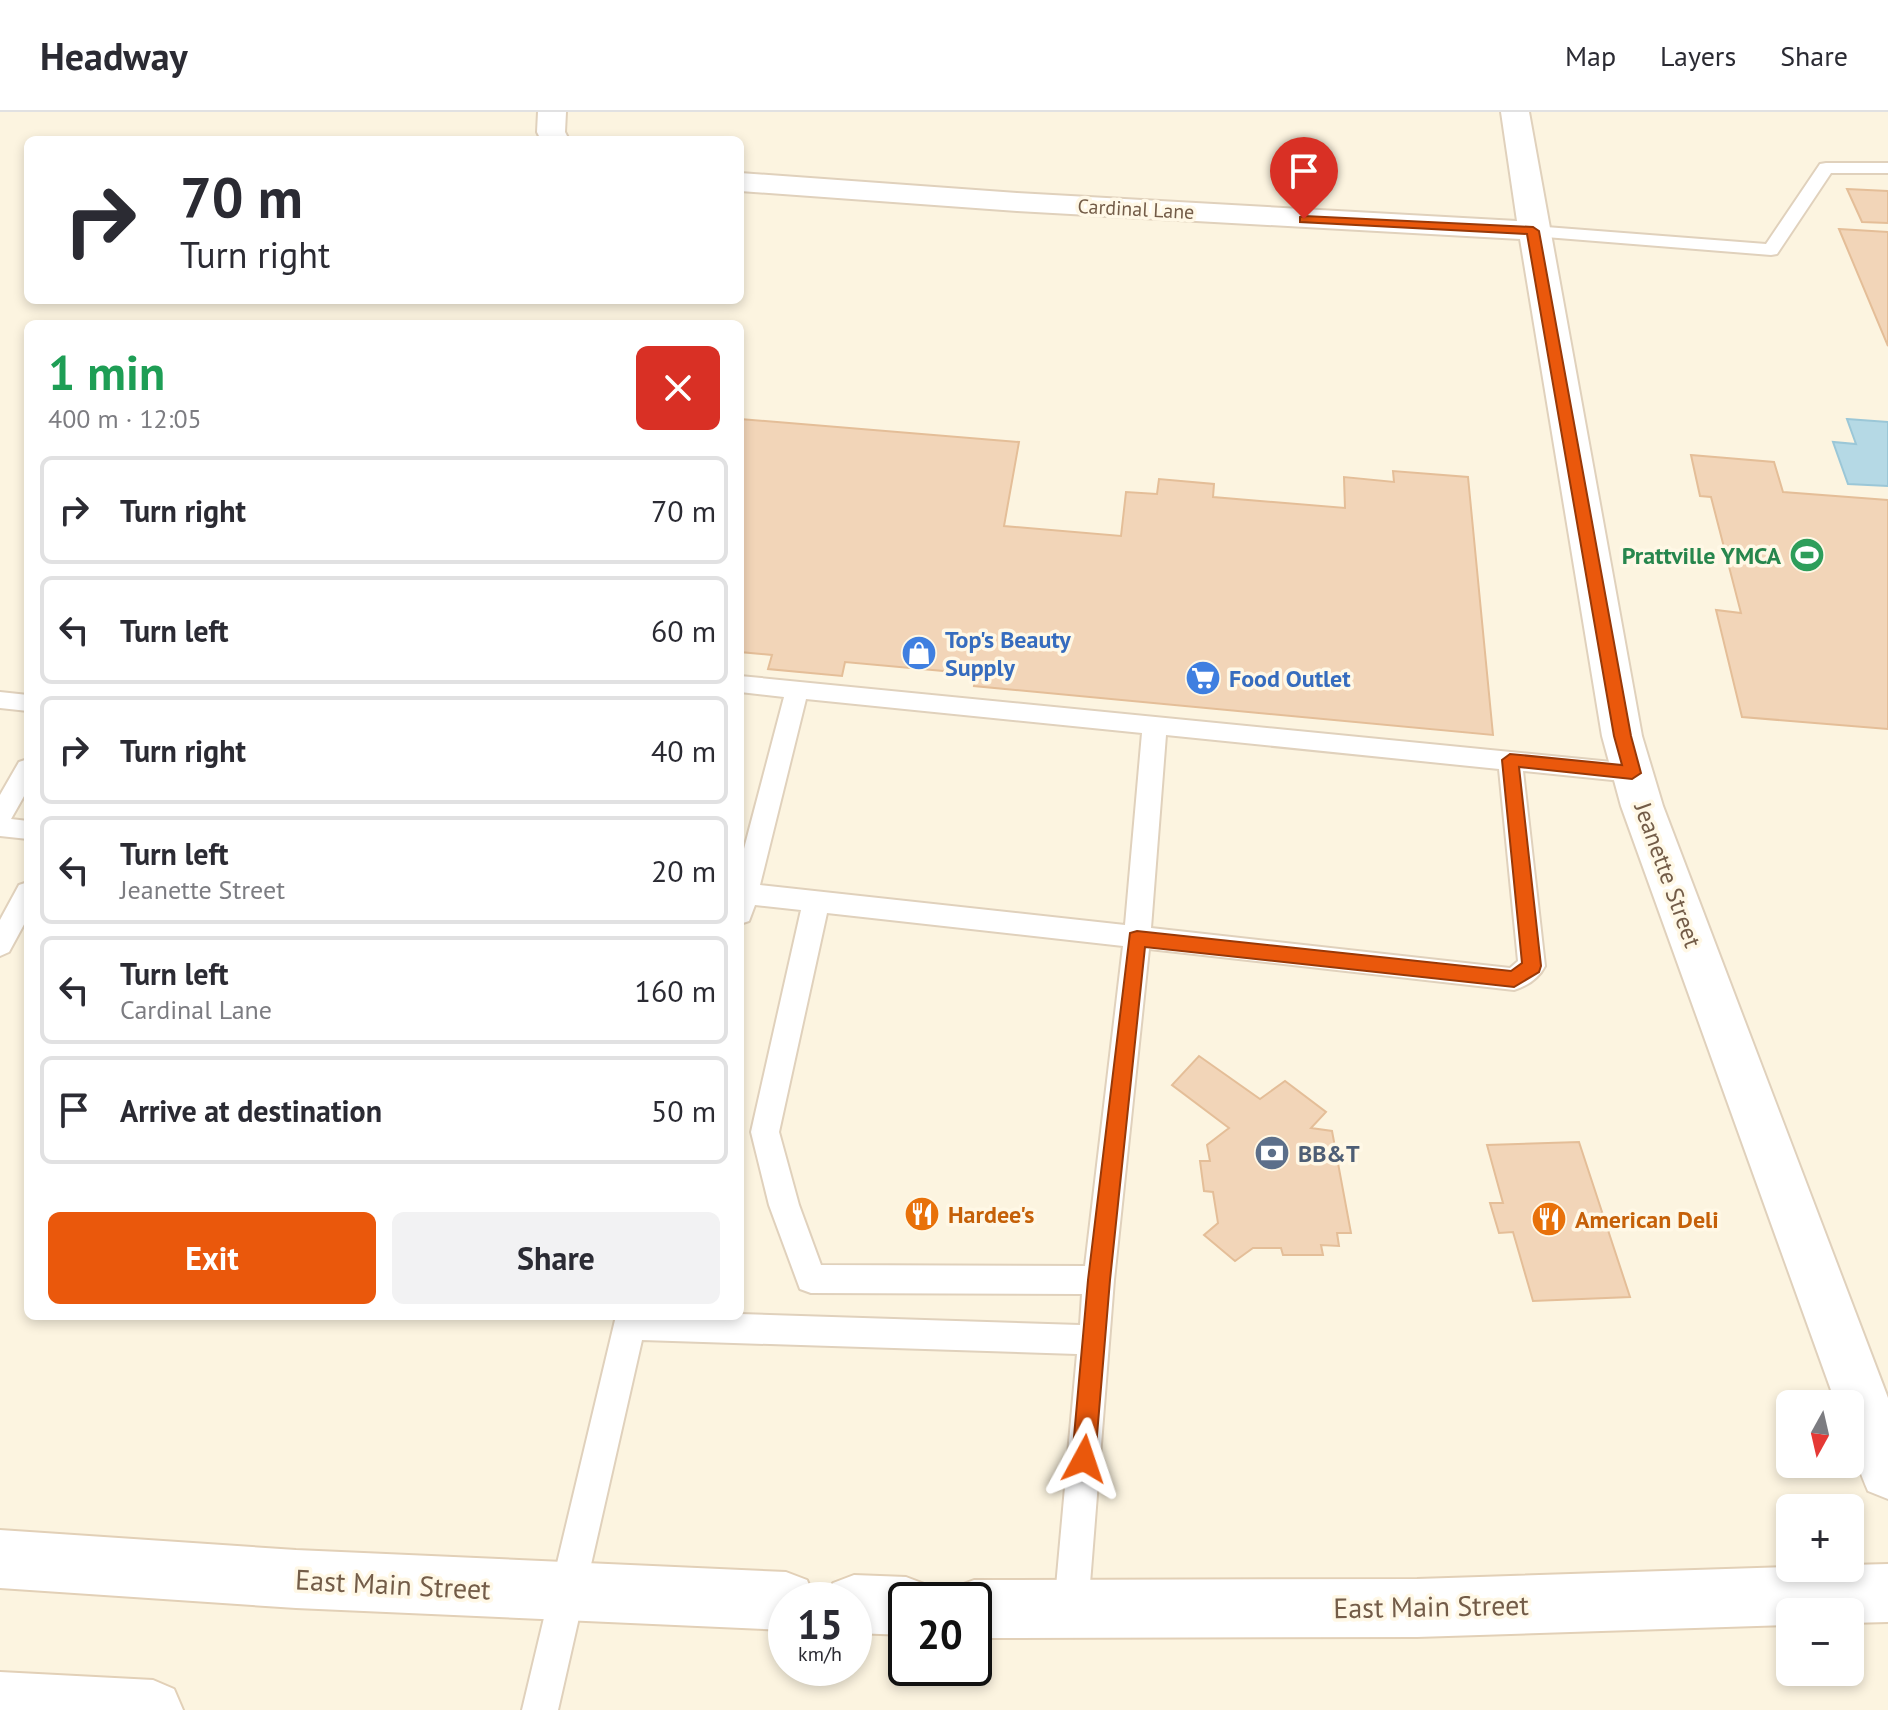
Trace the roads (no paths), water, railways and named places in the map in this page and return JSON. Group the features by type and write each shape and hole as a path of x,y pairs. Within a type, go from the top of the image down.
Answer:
{"street":[{"path":"552,112 553,136"},
{"name":"Jeanette Street","path":"1515,112 1619,721 1632,773 1888,1471"},
{"name":"Cardinal Lane","path":"744,182 1081,206 1533,231"},
{"name":"East Main Street","path":"0,1559 296,1579 768,1600"},
{"name":"East Main Street","path":"992,1609 1417,1608 1888,1593"},
{"path":"0,1702 153,1710"}],"lane":[{"path":"1533,231 1771,250 1826,168 1888,168"},
{"path":"744,684 1632,773"},
{"path":"744,892 797,690"},
{"path":"0,700 24,703"},
{"path":"1071,1609 1099,1280 1137,938 1155,724"},
{"path":"744,900 816,902 1514,979 1532,966 1510,760"},
{"path":"0,816 24,775"},
{"path":"0,827 24,830"},
{"path":"0,945 24,900"},
{"path":"816,902 765,1132 784,1205 811,1279 1099,1280"},
{"path":"540,1710 631,1321 1094,1340"}],"water":[{"path":"1847,419 1888,422 1888,486 1848,484 1833,442 1856,444"}],"place":[{"name":"Prattville YMCA","path":"1807,555"},
{"name":"Top's Beauty Supply","path":"919,653"},
{"name":"Food Outlet","path":"1203,678"},
{"name":"BB&T","path":"1272,1153"},
{"name":"Hardee's","path":"922,1214"},
{"name":"American Deli","path":"1549,1219"}]}
